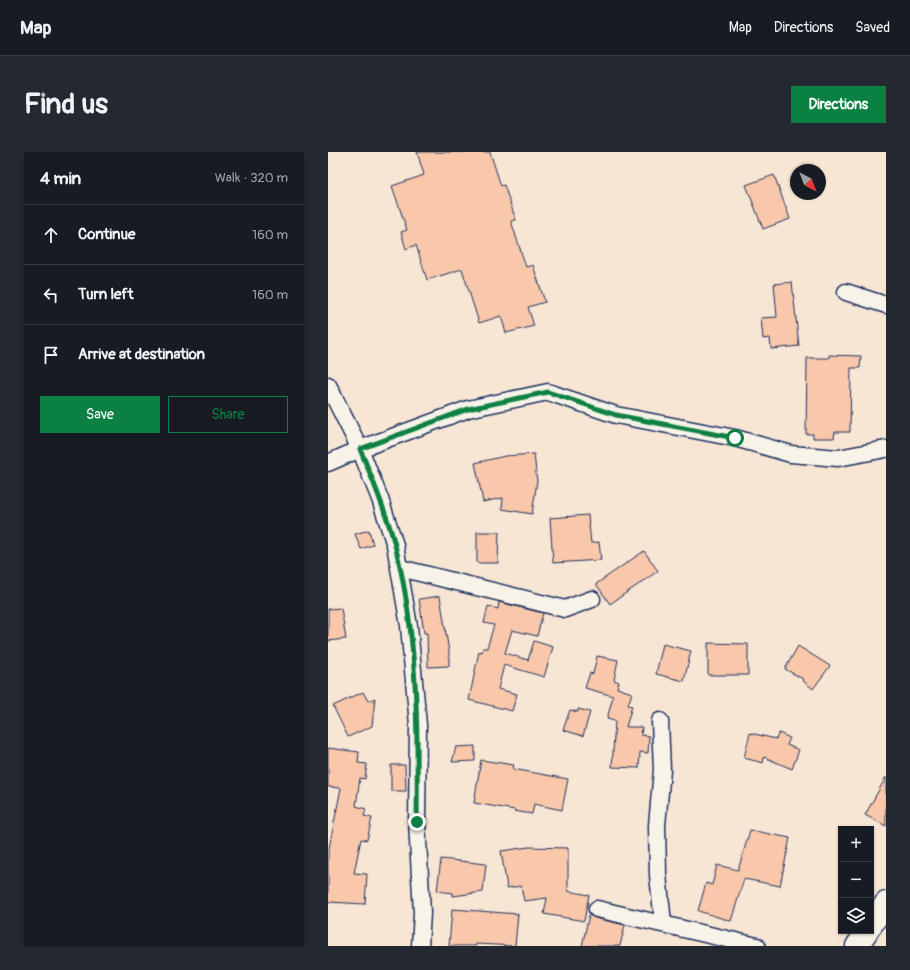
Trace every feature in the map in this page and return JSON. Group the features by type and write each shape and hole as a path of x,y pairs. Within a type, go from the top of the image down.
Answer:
{"street":[{"path":"846,292 886,305"},
{"path":"328,385 360,449 380,499 395,545 400,568 409,626 418,725 417,822 422,913 420,946"},
{"path":"328,463 360,449 468,409 548,392 616,415 735,438 791,454 838,458 886,449"},
{"path":"400,568 565,609 592,599"},
{"path":"660,721 662,770 657,825 658,875 662,924"},
{"path":"874,920 886,902"},
{"path":"597,909 757,946"},
{"path":"857,946 865,934"}],"building":[{"path":"417,152 490,152 501,186 504,185 516,220 511,221 526,267 533,265 545,302 528,307 534,326 506,333 501,316 479,323 462,269 427,280 416,245 406,249 401,232 407,230 392,186 424,175"},
{"path":"774,175 790,219 763,229 746,185"},
{"path":"792,282 799,346 771,349 770,338 763,339 761,318 777,317 774,284"},
{"path":"829,355 861,356 860,368 851,368 850,432 835,432 834,438 813,438 813,434 806,434 807,358 829,358"},
{"path":"534,454 537,481 532,514 502,509 503,498 483,502 475,463 505,456"},
{"path":"588,515 591,543 599,542 601,560 553,563 550,518"},
{"path":"369,530 373,545 361,549 355,534"},
{"path":"477,532 499,532 498,563 477,563"},
{"path":"644,551 658,571 610,604 596,584"},
{"path":"440,596 449,652 449,666 428,667 427,633 424,633 419,599"},
{"path":"499,602 543,613 537,636 512,630 505,653 528,660 534,641 553,647 544,677 504,665 498,689 517,694 512,711 469,700 479,651 482,652 483,648 487,648 494,625 484,623 488,606 498,609"},
{"path":"341,608 346,639 328,641 328,609"},
{"path":"708,643 748,644 748,675 708,675"},
{"path":"663,644 691,651 684,681 656,674"},
{"path":"798,646 830,666 813,689 802,680 803,679 785,669"},
{"path":"597,656 618,660 614,680 619,682 617,688 632,693 628,705 632,706 626,727 642,727 641,735 649,736 648,753 640,752 639,768 612,767 615,721 607,719 613,696 585,688 590,673 593,674"},
{"path":"363,692 368,701 375,698 372,726 348,737 333,706"},
{"path":"578,709 590,712 583,736 563,730 570,710 578,712"},
{"path":"750,733 776,739 779,733 790,738 787,745 799,750 792,769 764,757 763,763 744,758"},
{"path":"475,746 475,761 452,762 456,747"},
{"path":"328,748 359,752 358,763 367,764 365,779 360,778 356,806 366,809 364,816 372,818 367,840 361,839 354,873 367,874 365,904 328,902 328,853 341,788 328,787"},
{"path":"481,760 514,765 513,769 568,779 562,810 534,804 532,814 474,803"},
{"path":"391,765 405,765 406,791 391,791"},
{"path":"886,777 886,826 865,815"},
{"path":"750,830 790,838 780,886 744,879 731,921 698,911 706,883 712,885 717,865 738,870"},
{"path":"529,847 568,848 568,891 589,895 584,921 544,914 547,898 524,901 521,886 507,888 501,851"},
{"path":"441,859 486,864 483,892 453,896 453,893 437,891"},
{"path":"452,909 518,914 515,946 476,944 476,946 449,946"},
{"path":"589,915 595,918 625,925 620,946 582,946"}],"route":[{"path":"417,822 418,725 409,626 395,545 380,499 360,449 468,409 548,392 616,415 735,438"}]}
